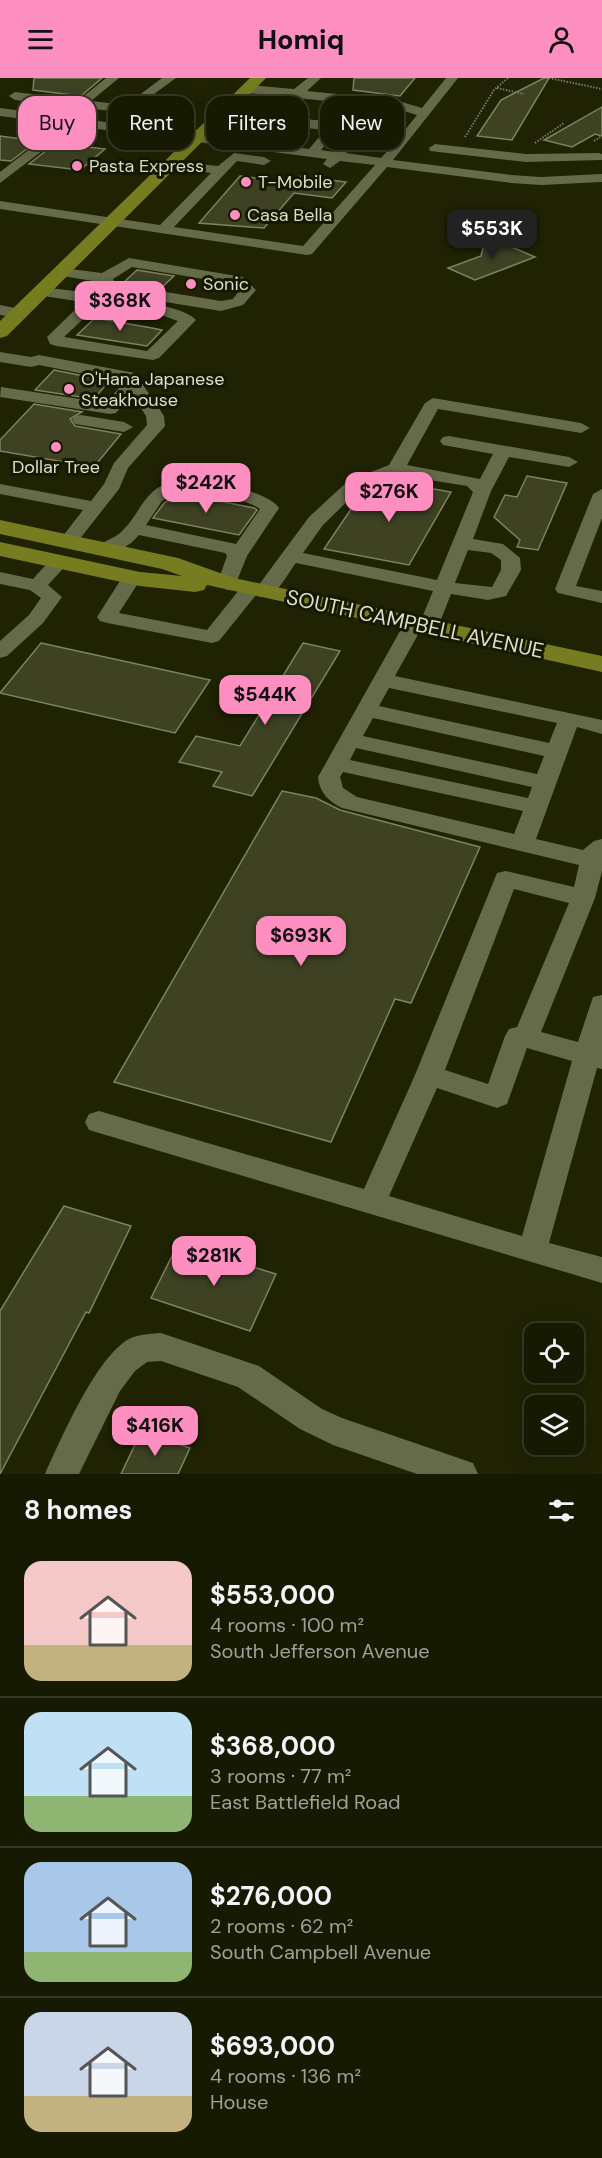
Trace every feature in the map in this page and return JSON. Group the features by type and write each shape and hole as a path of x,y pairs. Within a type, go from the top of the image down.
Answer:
{"main road":[{"path":"241,96 254,83"},
{"path":"8,319 42,291 206,132"},
{"path":"0,518 62,547"},
{"name":"SOUTH CAMPBELL AVENUE","path":"0,527 62,547 132,577 247,588"},
{"name":"SOUTH CAMPBELL AVENUE","path":"0,549 62,547 106,549 170,563 247,588 602,664"}],"street":[{"path":"90,96 113,78"},
{"path":"96,105 128,109 170,78"},
{"path":"297,93 315,78"},
{"path":"404,139 452,78"},
{"path":"254,83 297,93 395,104 424,113"},
{"path":"0,112 18,114"},
{"path":"308,123 325,125 333,129 313,152"},
{"path":"96,124 511,179 541,181 602,178"},
{"path":"435,148 526,158 599,157"},
{"path":"0,178 34,150"},
{"path":"313,168 325,169 342,150"},
{"path":"0,205 306,251 395,150"},
{"path":"164,229 234,157 279,163"},
{"path":"173,164 222,170"},
{"path":"62,272 105,278 129,262 238,280 248,290 238,302 221,306 111,288 105,278"},
{"path":"42,291 176,314 188,320 153,355 147,356 56,341 55,337 94,300"},
{"path":"0,357 31,362 39,360 129,376 155,416 156,426 131,435 0,397"},
{"path":"0,397 31,362"},
{"path":"0,397 110,409 133,382"},
{"path":"396,469 433,403 580,428"},
{"path":"37,586 62,547 113,485 131,435"},
{"path":"449,441 569,462"},
{"path":"504,451 482,491 444,587 383,680 329,777 329,783 339,799 350,803 587,859 598,851"},
{"path":"132,577 107,617 212,637 247,588 291,556 316,521 354,485 396,469 473,482 482,491"},
{"path":"106,549 121,544 136,529 141,516 153,500 175,486 259,499 270,508 237,556"},
{"path":"0,489 96,507"},
{"path":"602,494 565,589 602,597"},
{"path":"136,529 232,549 237,556 247,588"},
{"path":"291,556 444,587 488,594 499,592 511,570 510,558 496,548 461,543"},
{"path":"0,579 37,586 52,597 36,619 0,652"},
{"path":"383,680 602,727"},
{"path":"367,710 557,752"},
{"path":"522,844 569,719"},
{"path":"350,740 545,783"},
{"path":"337,764 536,807"},
{"path":"525,1038 583,898 598,851"},
{"path":"372,1203 429,1075 506,879 583,898"},
{"path":"532,1251 595,1057 602,1004"},
{"path":"429,1075 497,1097 518,1036 595,1057"},
{"path":"99,1122 602,1270"},
{"path":"62,1474 109,1381 124,1360 140,1349 161,1347 248,1376 311,1419 333,1430 461,1474"}],"path":[{"path":"461,143 496,88 508,78"},
{"path":"549,78 602,89"},
{"path":"496,88 524,94"},
{"path":"534,144 564,123"}],"building":[{"path":"34,78 102,78 81,96 33,90"},
{"path":"354,78 415,78 400,96 353,90"},
{"path":"544,78 549,78 512,140 477,136 501,100"},
{"path":"602,107 602,136 595,134 572,147 544,140"},
{"path":"0,136 18,138 18,150 25,150 11,161 0,160"},
{"path":"105,149 80,170 29,164 47,150"},
{"path":"240,176 296,183 301,176 346,182 332,198 294,193 264,228 199,223"},
{"path":"486,236 535,257 475,280 448,268 481,256"},
{"path":"137,270 174,276 160,289 123,283"},
{"path":"95,318 162,330 147,346 77,335"},
{"name":"O'Hana Japanese Steakhouse","path":"54,370 109,381 94,399 35,390"},
{"name":"Dollar Tree","path":"34,404 82,412 70,419 75,426 121,434 94,467 0,451 0,440"},
{"path":"527,476 567,483 538,550 517,547 520,540 494,517 505,495 517,497"},
{"path":"400,483 451,492 409,565 324,549 364,490 369,488 394,493"},
{"path":"179,493 257,510 239,535 153,518 164,503"},
{"path":"41,643 210,680 175,733 0,693"},
{"path":"303,643 340,651 252,796 213,786 222,772 179,762 196,736 240,746"},
{"path":"282,791 316,798 340,810 480,847 411,1003 395,999 331,1142 114,1082"},
{"path":"64,1206 131,1226 89,1313 86,1312 0,1474 0,1311"},
{"path":"178,1244 276,1274 250,1331 151,1298"},
{"path":"141,1432 190,1448 178,1474 121,1474"}],"place":[{"name":"Pasta Express","path":"77,166"},
{"name":"T-Mobile","path":"246,182"},
{"name":"Casa Bella","path":"235,215"},
{"name":"Sonic","path":"191,284"},
{"name":"O'Hana Japanese Steakhouse","path":"69,389"},
{"name":"Dollar Tree","path":"56,447"}]}
